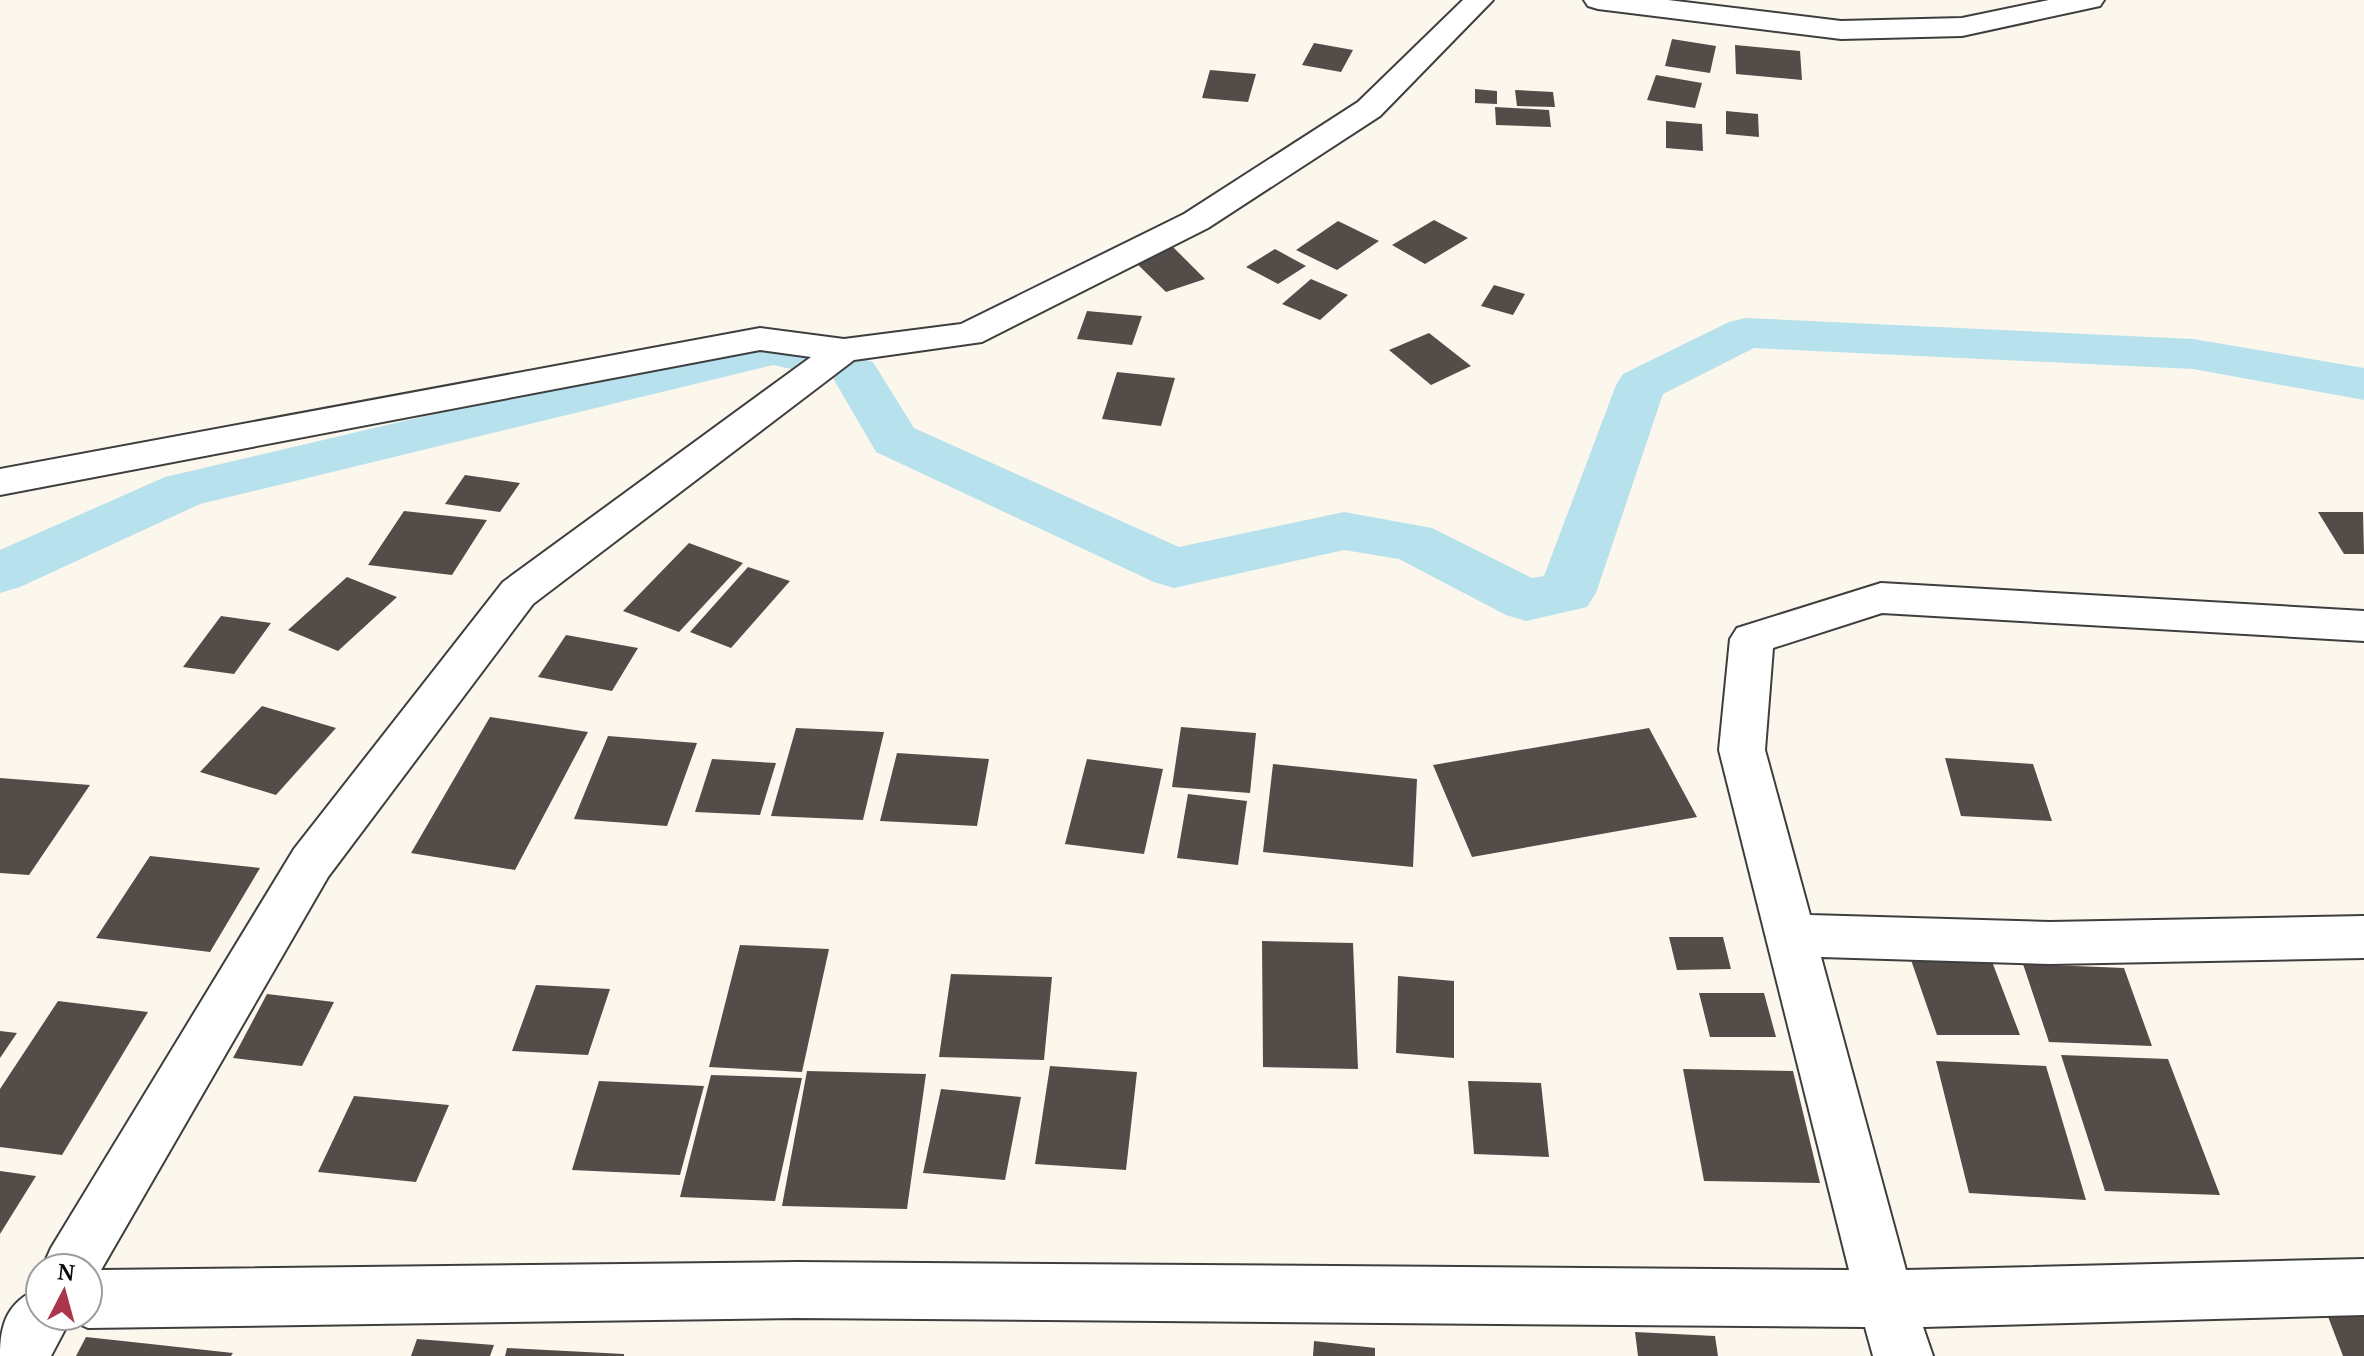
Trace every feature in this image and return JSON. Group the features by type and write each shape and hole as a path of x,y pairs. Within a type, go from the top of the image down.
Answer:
{"street":[{"path":"0,482 760,339 844,350 969,334 1196,221 1369,109 1479,0"},
{"path":"1598,0 1841,30 1962,27 2090,0"},
{"path":"80,1252 311,863 518,593 844,350"},
{"path":"1903,1356 1885,1299 1742,750 1752,639 1881,598 2364,626"},
{"path":"1790,935 2050,943 2364,937"},
{"path":"104,1299 797,1290 1885,1299 2364,1287"},
{"path":"18,1356 32,1332"}],"building":[{"path":"1672,39 1716,46 1710,73 1665,66"},
{"path":"1314,43 1353,50 1341,72 1302,65"},
{"path":"1735,45 1800,51 1802,80 1736,74"},
{"path":"1210,70 1256,74 1248,102 1202,98"},
{"path":"1656,75 1702,83 1695,108 1647,100"},
{"path":"1475,89 1497,91 1497,104 1475,103"},
{"path":"1515,90 1553,92 1555,107 1517,106"},
{"path":"1495,107 1549,110 1551,127 1496,125"},
{"path":"1726,111 1758,114 1759,137 1726,134"},
{"path":"1666,121 1702,124 1703,151 1666,148"},
{"path":"1434,220 1468,238 1425,264 1392,245"},
{"path":"1338,221 1379,241 1337,270 1296,250"},
{"path":"1172,246 1205,279 1166,292 1133,260"},
{"path":"1275,249 1306,266 1278,284 1246,267"},
{"path":"1311,279 1348,295 1320,320 1282,304"},
{"path":"1494,285 1525,294 1513,315 1481,306"},
{"path":"1087,311 1142,316 1132,345 1077,339"},
{"path":"1429,333 1471,366 1431,385 1389,350"},
{"path":"1117,372 1175,378 1161,426 1102,419"},
{"path":"465,475 520,483 500,512 445,504"},
{"path":"404,511 487,520 452,575 368,565"},
{"path":"2318,512 2363,512 2364,554 2344,554"},
{"path":"689,543 743,563 679,632 623,611"},
{"path":"748,567 790,581 731,648 690,632"},
{"path":"347,577 397,597 338,651 288,630"},
{"path":"221,616 271,623 234,674 183,667"},
{"path":"566,635 638,648 612,691 538,677"},
{"path":"262,706 336,728 276,795 200,772"},
{"path":"490,717 588,732 515,870 411,853"},
{"path":"1181,727 1256,733 1250,793 1172,787"},
{"path":"796,728 884,732 863,820 771,816"},
{"path":"1649,728 1697,817 1472,857 1433,765"},
{"path":"608,736 697,743 667,826 574,819"},
{"path":"897,753 989,759 977,826 880,821"},
{"path":"1945,758 2033,764 2052,821 1961,816"},
{"path":"712,759 776,763 760,815 695,812"},
{"path":"1087,759 1163,769 1144,854 1065,844"},
{"path":"1273,764 1417,779 1413,867 1263,852"},
{"path":"0,778 90,785 29,875 0,873"},
{"path":"1188,794 1247,801 1238,865 1177,858"},
{"path":"150,856 260,868 210,952 96,938"},
{"path":"1669,937 1723,937 1731,969 1677,970"},
{"path":"1262,941 1353,943 1358,1069 1263,1067"},
{"path":"740,945 829,949 802,1072 709,1067"},
{"path":"1991,959 2020,1035 1937,1035 1911,960"},
{"path":"2023,964 2124,968 2152,1046 2049,1042"},
{"path":"951,974 1052,977 1044,1060 939,1057"},
{"path":"1398,976 1454,981 1454,1058 1396,1053"},
{"path":"536,985 610,989 588,1055 512,1051"},
{"path":"1699,993 1764,993 1776,1037 1710,1037"},
{"path":"267,994 334,1002 302,1066 233,1058"},
{"path":"58,1001 148,1012 62,1155 0,1147 0,1089"},
{"path":"0,1031 17,1033 0,1058"},
{"path":"2061,1055 2168,1059 2220,1195 2105,1191"},
{"path":"1936,1061 2046,1066 2086,1200 1969,1193"},
{"path":"1050,1066 1137,1072 1126,1170 1035,1164"},
{"path":"1683,1069 1793,1071 1820,1183 1704,1181"},
{"path":"807,1071 926,1074 907,1209 782,1206"},
{"path":"711,1075 802,1078 775,1201 680,1197"},
{"path":"599,1081 704,1086 680,1175 572,1170"},
{"path":"1468,1081 1541,1083 1549,1157 1474,1154"},
{"path":"941,1089 1021,1097 1005,1180 923,1173"},
{"path":"354,1096 449,1105 416,1182 318,1172"},
{"path":"0,1171 36,1176 0,1234"},
{"path":"2327,1314 2364,1316 2364,1356 2343,1356"},
{"path":"1635,1332 1715,1336 1718,1356 1638,1356"},
{"path":"86,1337 233,1353 231,1356 76,1356"},
{"path":"417,1339 494,1345 490,1356 411,1356"},
{"path":"1314,1341 1375,1348 1375,1356 1313,1356"},
{"path":"507,1348 624,1354 624,1356 505,1356"}],"waterway":[{"path":"855,373 895,440 1174,568 1344,531 1412,542 1526,600 1567,593 1641,385 1746,333 2193,354 2364,384"},
{"path":"0,573 184,490 775,349 791,354"}]}
